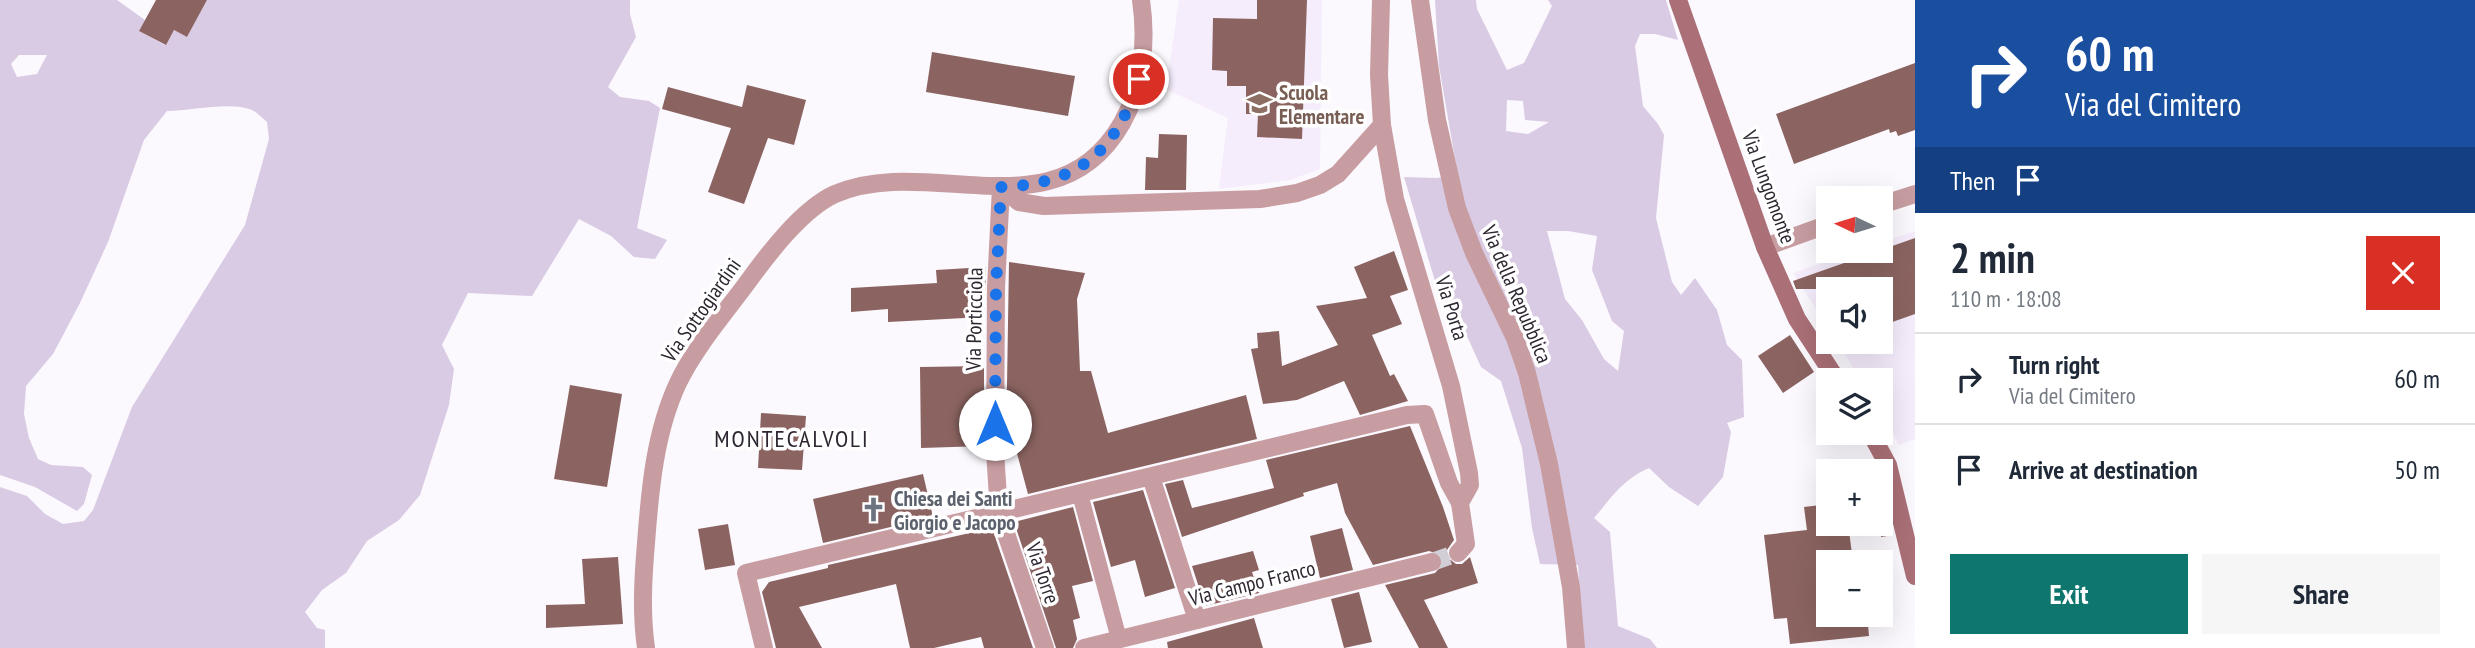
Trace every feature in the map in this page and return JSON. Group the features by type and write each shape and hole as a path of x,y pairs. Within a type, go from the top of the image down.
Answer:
{"street":[{"name":"Via Sottogiardini","path":"646,648 642,603 646,548 657,450 663,424 679,380 756,270 789,233 823,201 853,188 877,183 910,182 1024,186 1062,175 1090,161 1114,136 1126,116 1139,79 1145,28 1140,0"},
{"path":"1001,187 1018,202 1044,206 1277,197 1320,185 1338,174 1382,125 1379,75 1381,0"},
{"name":"Via della Repubblica","path":"1420,0 1437,120 1457,208 1474,253 1515,338 1527,373 1549,464 1571,587 1576,648"},
{"name":"Via Lungomonte","path":"1678,0 1765,247 1797,319 1829,368"},
{"name":"Via Porta","path":"1382,125 1395,199 1451,386 1470,485 1460,503"},
{"name":"Via Porticciola","path":"999,513 995,451 996,288 1001,187"},
{"path":"1894,201 1915,194"},
{"path":"1765,247 1816,229"},
{"name":"Via Porta","path":"1151,477 1407,415 1425,414 1449,484 1460,503 1466,544 1458,554"},
{"path":"1877,445 1888,465 1915,576"},
{"path":"764,648 746,573 1151,477 1197,620"},
{"name":"Via Torre","path":"999,513 1045,648"},
{"name":"Via Campo Franco","path":"1084,648 1432,562"}],"lane":[{"path":"1080,494 1119,639"}],"shaded area":[{"path":"0,0 117,0 145,20 139,31 165,45 174,30 187,37 207,0 630,0 630,14 636,37 608,87 620,97 649,101 660,108 637,228 667,240 655,259 634,257 611,236 579,219 532,296 468,293 442,345 454,369 449,405 420,495 399,520 367,541 346,573 322,590 305,612 317,628 325,630 325,648 0,648 0,487 27,496 45,514 63,524 84,521 93,510 132,407 245,225 269,139 267,122 254,111 230,106 167,111 144,140 108,242 80,303 53,354 26,386 24,414 29,438 38,459 51,465 83,467 92,475 84,504 77,511 35,487 0,475","holes":["19,55 47,55 37,74 17,77 11,64"]},
{"name":"Scuola Elementare","path":"1179,0 1322,0 1320,169 1290,180 1219,189 1228,118 1166,89"},
{"path":"1435,0 1476,0 1477,9 1507,70 1524,63 1552,6 1548,0 1666,0 1678,40 1655,34 1640,34 1635,46 1643,106 1664,135 1656,218 1672,282 1681,295 1695,278 1717,310 1727,345 1742,360 1744,417 1727,423 1731,432 1723,477 1698,506 1669,487 1649,468 1625,483 1594,518 1610,532 1618,626 1650,639 1657,648 1583,648 1578,565 1540,564 1532,528 1522,448 1501,381 1481,367 1466,334 1443,308 1404,177 1458,176 1439,66","holes":["1507,100 1523,101 1525,120 1549,122 1528,134 1506,131","1547,231 1597,236 1592,270 1612,321 1624,331 1618,371 1604,359 1582,320 1565,299"]},
{"path":"1915,231 1915,439 1899,445 1893,434 1893,368 1854,368 1845,354 1893,354 1893,277 1816,277 1816,309 1793,273 1822,263 1893,263 1894,238"}],"building":[{"path":"156,0 207,0 187,37 174,30 166,45 139,31"},
{"path":"1257,0 1307,0 1302,139 1257,137 1258,114 1246,114 1246,86 1227,86 1227,71 1212,70 1213,18 1257,19"},
{"path":"932,52 1075,76 1068,116 926,92"},
{"path":"1915,63 1915,130 1898,136 1896,131 1890,133 1889,129 1794,164 1776,114"},
{"path":"747,85 806,100 794,145 768,138 744,204 708,192 731,128 662,109 668,87 742,107"},
{"path":"1159,134 1187,135 1186,190 1145,190 1146,157 1158,158"},
{"path":"1915,238 1915,314 1893,322 1893,277 1816,277 1816,289 1796,289 1793,281 1844,263 1893,263 1894,245"},
{"path":"1394,251 1408,290 1390,296 1402,324 1372,335 1390,376 1394,374 1408,401 1360,415 1344,381 1297,400 1263,404 1251,349 1258,348 1257,333 1279,331 1282,366 1338,345 1316,306 1367,298 1354,267"},
{"path":"1009,262 1085,273 1077,299 1080,371 1091,371 1108,433 1246,395 1257,439 1028,494 1015,446 1006,446"},
{"path":"986,267 984,317 888,322 888,309 851,312 851,288 937,283 936,270"},
{"path":"1790,335 1814,372 1783,393 1758,356"},
{"path":"984,366 984,446 921,448 920,367"},
{"path":"570,385 622,394 607,487 554,479"},
{"path":"761,413 806,416 802,470 758,468"},
{"path":"1410,426 1454,540 1447,550 1447,557 1456,564 1462,564 1470,557 1478,583 1424,600 1448,648 1419,648 1385,585 1435,573 1443,564 1441,555 1429,551 1373,565 1345,513 1337,483 1182,537 1165,484 1183,480 1192,508 1274,488 1266,460"},
{"name":"Chiesa dei Santi Giorgio e Jacopo","path":"923,474 933,517 823,543 813,499"},
{"path":"1143,490 1175,588 1145,597 1135,560 1111,567 1093,502"},
{"path":"1816,506 1816,536 1850,536 1851,550 1816,550 1816,627 1868,627 1869,636 1790,644 1787,618 1774,619 1764,535 1807,530 1804,507"},
{"path":"1073,507 1093,581 1072,586 1080,618 1073,620 1077,639 1073,648 1056,648 1014,522"},
{"path":"728,524 735,565 705,570 698,529"},
{"path":"992,528 1033,648 984,648 981,637 934,648 910,648 896,584 799,607 822,648 776,648 762,592 769,582 828,568 828,565"},
{"path":"1342,528 1353,570 1320,578 1310,536"},
{"path":"1253,551 1259,570 1252,572 1259,593 1205,606 1192,566"},
{"path":"618,557 623,624 546,628 546,605 585,604 582,559"},
{"path":"1359,592 1372,642 1344,648 1331,599"},
{"path":"1254,618 1263,648 1168,648 1167,642"}],"tunnel":[{"path":"1432,562 1458,553"}],"place":[{"name":"Scuola Elementare","path":"1259,104"},
{"name":"Chiesa dei Santi Giorgio e Jacopo","path":"874,510"}],"district":[{"name":"MONTECALVOLI","path":"792,438"}],"route":[{"path":"995,424 996,288 1001,187 1024,186 1045,181 1090,161 1114,136 1126,116 1139,79"}]}
